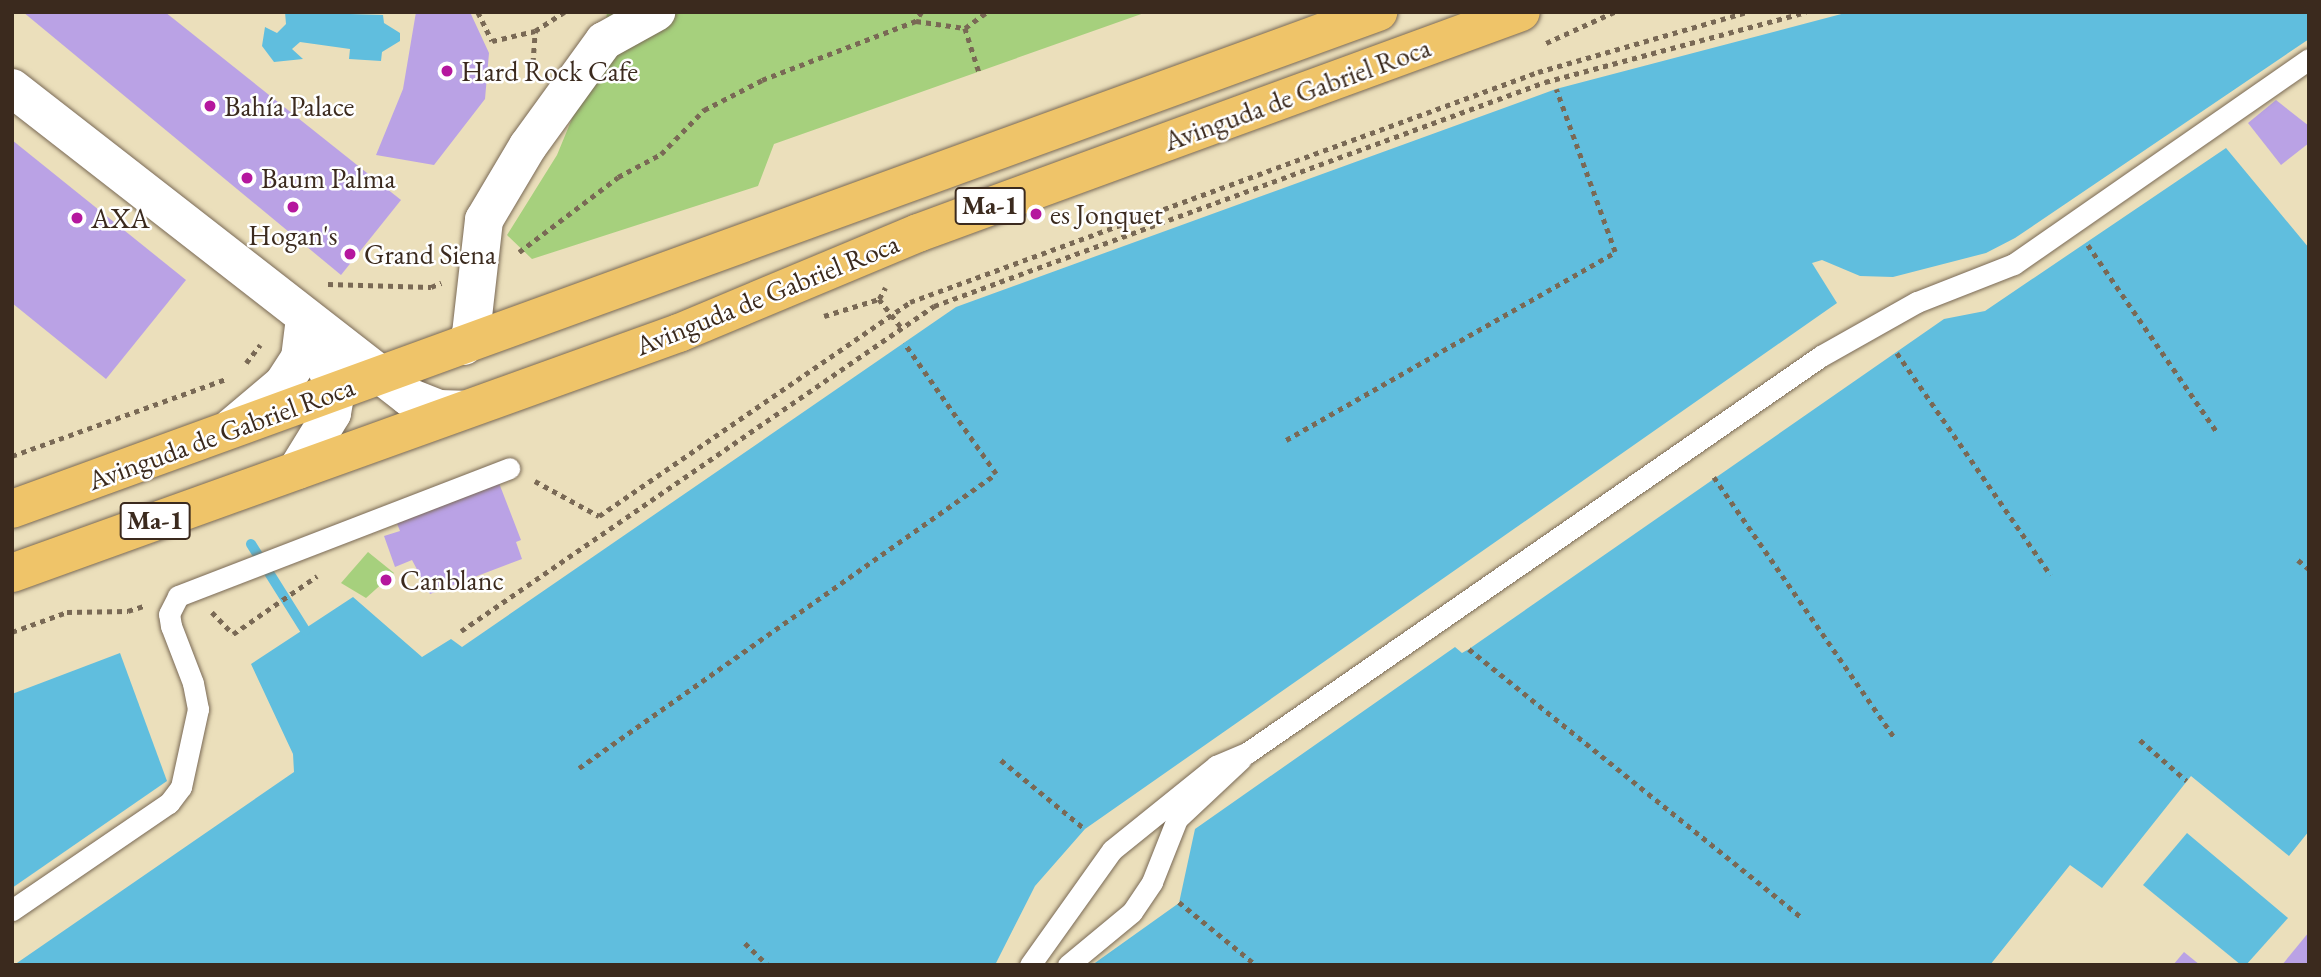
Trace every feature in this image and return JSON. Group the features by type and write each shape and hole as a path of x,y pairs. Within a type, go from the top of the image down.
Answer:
{"highway":[{"name":"Avinguda de Gabriel Roca","path":"12,509 1378,12"},
{"name":"Avinguda de Gabriel Roca","path":"12,573 678,333 804,278 957,218 1521,12"}],"street":[{"path":"464,346 471,334 476,269 484,220 528,146 604,41 656,12"},
{"path":"12,88 380,375 424,405 463,410"},
{"path":"297,470 332,414 336,391 298,313"},
{"path":"226,431 284,384 300,358 298,313"}],"lane":[{"path":"1068,965 1132,912 1152,883 1177,819 1247,753 1821,356 1907,307 2014,264 2309,59"},
{"path":"12,910 169,803 181,786 198,709 169,614 178,596 324,537 509,468"},
{"path":"1031,965 1112,850 1216,766 1247,753"}],"path":[{"path":"478,12 492,41 534,30 564,12"},
{"path":"916,22 922,12"},
{"path":"243,366 298,313 312,284 432,287 476,269 506,263 548,234 618,177 661,154 704,110 762,80 916,22 965,28 987,12"},
{"path":"509,468 599,516 892,315 923,298 1538,72 1747,12"},
{"path":"461,631 934,306 1545,82 1806,12"},
{"path":"965,28 979,72"},
{"path":"534,30 536,61"},
{"path":"1286,440 1615,252 1556,89"},
{"path":"2087,244 2217,432"},
{"path":"813,319 879,299 902,328"},
{"path":"579,768 996,474 904,342"},
{"path":"1897,352 2051,575"},
{"path":"12,456 234,377"},
{"path":"1714,477 1894,737"},
{"path":"12,632 67,612 128,611 190,589 233,634 320,574 324,537"},
{"path":"2298,560 2309,569"},
{"path":"1469,649 1802,918"},
{"path":"2140,740 2187,781"},
{"path":"1001,760 1085,829"},
{"path":"1179,902 1256,965"},
{"path":"745,943 768,965"}],"green space":[{"path":"607,12 1147,12 774,144 758,186 532,259 507,235 557,155 604,41"},
{"path":"368,552 394,573 366,598 341,583"}],"water":[{"path":"285,12 383,15 384,23 400,33 400,41 382,52 381,61 349,59 350,49 300,42 292,49 303,59 274,62 262,46 265,27 277,33 286,24"},
{"path":"1849,12 2309,12 2309,39 2015,238 1986,253 1893,277 1860,276 1822,260 1812,263 1837,303 1085,829 1035,886 995,965 14,965 294,772 293,754 251,664 353,597 422,657 451,639 462,647 956,307 1556,89"},
{"path":"2226,148 2309,248 2309,831 2289,856 2191,776 2102,888 2070,865 1990,965 1092,965 1179,903 1195,829 1455,647 1462,653 1469,649 1944,319 1985,311"},
{"path":"120,653 167,781 12,888 12,694"},
{"path":"2187,833 2288,918 2246,965 2241,965 2143,885"}],"building":[{"name":"Bahía Palace","path":"23,12 165,12 401,200 341,275"},
{"name":"Hard Rock Cafe","path":"416,12 470,12 489,53 485,99 434,165 376,155 403,89"},
{"path":"2276,100 2309,126 2309,143 2281,165 2248,123"},
{"path":"12,140 186,280 106,379 12,303"},
{"path":"499,483 521,540 516,542 522,559 430,594 412,560 395,567 384,536 400,531 396,521"},
{"path":"2309,932 2309,965 2282,965"},
{"path":"2184,952 2200,965 2173,965"}],"waterway":[{"path":"251,544 305,630"}],"place":[{"name":"Hard Rock Cafe","path":"447,71"},
{"name":"Bahía Palace","path":"210,106"},
{"name":"Baum Palma","path":"247,178"},
{"name":"Hogan's","path":"293,207"},
{"name":"es Jonquet","path":"1036,214"},
{"name":"AXA","path":"77,218"},
{"name":"Grand Siena","path":"350,254"},
{"name":"Canblanc","path":"386,580"}]}
